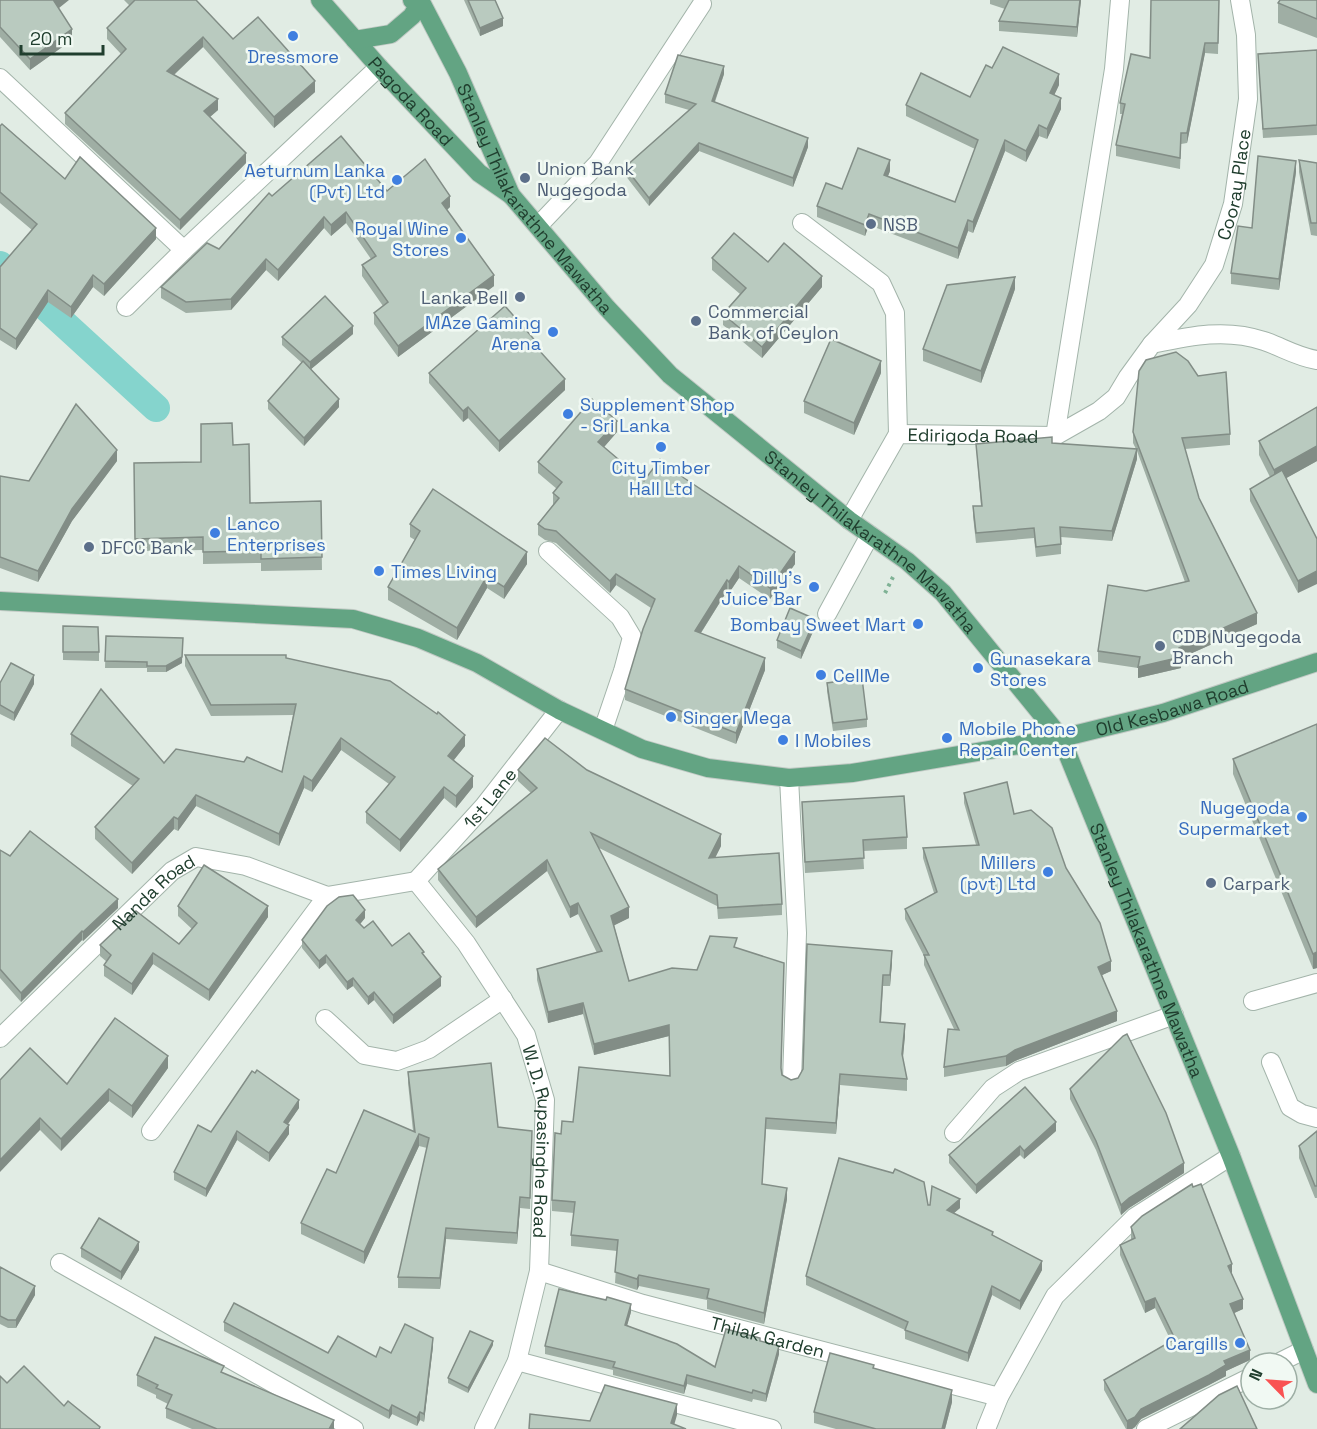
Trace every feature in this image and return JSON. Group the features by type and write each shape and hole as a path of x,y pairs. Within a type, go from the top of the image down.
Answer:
{"main road":[{"name":"Pagoda Road","path":"320,0 379,67 479,173 511,195"},
{"path":"355,40 391,33 412,16 418,1"},
{"name":"Stanley Thilakarathne Mawatha","path":"418,1 458,73 511,195 607,308 670,375 849,520 907,561 943,593 1061,738 1231,1156 1317,1384"},
{"name":"Old Kesbawa Road","path":"0,601 353,619 418,638 477,663 559,710 642,749 708,768 789,778 852,773 1061,738 1163,713 1317,662"}],"street":[{"path":"1055,436 1114,69 1120,0"},
{"name":"Cooray Place","path":"1152,344 1188,305 1214,265 1233,204 1248,99 1246,35 1240,0"},
{"path":"538,226 598,163 702,4"},
{"path":"126,307 379,67"},
{"path":"0,78 184,250"},
{"path":"802,223 881,283 895,313 898,434"},
{"path":"1152,344 1197,335 1225,333 1263,341 1302,358 1317,360"},
{"name":"Edirigoda Road","path":"849,520 898,434 1055,436 1098,411 1116,397 1152,344"},
{"path":"827,614 870,535"},
{"path":"548,551 620,617 632,637 603,730"},
{"name":"1st Lane","path":"416,881 484,806 559,710"},
{"path":"789,778 797,933 792,1080"},
{"name":"Nanda Road","path":"0,1038 172,871 196,857 246,866 327,896 416,881"},
{"name":"W. D. Rupasinghe Road","path":"416,881 466,943 526,1035 545,1100 539,1271 517,1361 484,1429"},
{"path":"151,1131 327,896"},
{"path":"1254,1001 1317,983"},
{"path":"325,1019 364,1055 397,1062 429,1049 503,999"},
{"path":"954,1132 993,1088 1019,1071 1174,1015"},
{"path":"1271,1062 1290,1107 1302,1114 1317,1118"},
{"path":"986,1429 999,1396 1055,1296 1135,1217 1231,1156"},
{"path":"60,1263 354,1429"},
{"name":"Thilak Garden","path":"539,1271 643,1304 999,1396"},
{"path":"1299,1352 1304,1350"},
{"path":"517,1361 772,1429"},
{"path":"1146,1429 1239,1383"}],"building":[{"path":"0,0 56,0 54,1 72,29 30,59 0,27"},
{"path":"135,0 196,0 233,39 258,17 315,81 274,117 203,37 167,71 218,99 204,111 246,153 180,220 65,113 126,49 107,28"},
{"path":"468,0 495,0 503,18 480,28"},
{"path":"1009,0 1080,0 1077,27 999,21"},
{"path":"1151,0 1219,0 1218,43 1205,43 1187,133 1181,133 1180,158 1116,145 1125,104 1120,103 1131,54 1150,58"},
{"path":"1280,0 1317,0 1317,19 1278,3"},
{"path":"1003,47 1059,74 1050,93 1061,98 1047,129 1039,125 1026,151 1005,140 973,222 968,220 958,248 869,214 865,225 817,206 826,183 842,189 858,148 890,160 884,175 955,202 978,140 906,105 921,73 970,97 986,65 992,68"},
{"path":"1317,50 1317,125 1263,129 1258,54"},
{"path":"678,55 724,66 712,101 808,138 793,178 699,143 649,198 625,167 696,104 665,94"},
{"path":"2,124 65,179 80,157 156,228 104,284 93,275 71,307 48,290 16,339 0,328 0,267 37,224 0,192 0,126"},
{"path":"341,136 387,191 425,159 450,196 442,203 494,275 398,346 374,313 388,302 362,265 376,256 346,212 331,225 324,217 278,270 266,259 231,299 186,302 161,287 207,243 219,249 269,193 272,196"},
{"path":"1258,156 1296,161 1279,279 1231,273 1238,226 1252,228"},
{"path":"1299,160 1317,163 1317,223 1311,223"},
{"path":"734,233 768,262 784,243 822,276 762,347 723,314 746,288 712,258"},
{"path":"1015,277 981,371 923,349 947,285"},
{"path":"325,296 353,326 310,362 282,337"},
{"path":"505,306 539,345 536,347 565,379 499,441 468,407 463,411 429,373"},
{"path":"831,339 881,361 854,423 804,401"},
{"path":"1176,352 1188,361 1198,376 1226,372 1230,434 1182,438 1199,498 1257,613 1179,648 1181,657 1138,667 1140,657 1098,651 1108,585 1146,591 1189,581 1133,432 1139,371 1146,360"},
{"path":"303,361 339,399 304,438 268,401"},
{"path":"592,399 617,421 598,442 644,481 660,459 684,478 795,552 770,588 739,566 729,582 727,580 695,631 765,658 736,733 625,689 643,629 655,599 616,574 610,581 556,531 545,529 538,524 559,498 553,493 562,482 538,462"},
{"path":"76,404 117,450 72,509 38,571 0,557 0,476 29,481"},
{"path":"1317,407 1317,446 1274,470 1259,441"},
{"path":"232,423 233,445 249,444 250,503 321,501 322,557 261,559 261,551 203,552 203,537 135,539 134,463 201,462 201,424"},
{"path":"1052,437 1052,443 1137,449 1112,531 1060,527 1061,544 1036,547 1034,528 976,533 973,506 982,506 976,444"},
{"path":"1282,470 1317,539 1317,571 1298,581 1250,489"},
{"path":"433,489 527,552 504,587 487,576 457,628 388,587 420,531 410,524"},
{"path":"790,608 815,619 801,651 777,640"},
{"path":"63,626 98,627 99,652 63,652"},
{"path":"106,636 183,638 182,657 166,666 147,666 147,662 105,661"},
{"path":"185,655 286,655 286,658 390,681 437,714 438,712 465,735 448,756 473,776 456,796 444,787 400,840 366,812 395,777 341,738 312,781 304,776 279,834 196,795 178,819 174,817 132,863 95,827 139,779 71,734 101,689 164,763 176,749 244,762 247,757 282,772 296,704 211,705"},
{"path":"11,663 34,675 14,713 0,705 0,683"},
{"path":"862,678 867,719 833,723 827,683"},
{"path":"1317,724 1317,952 1313,954 1233,759"},
{"path":"545,738 587,770 721,834 709,858 779,853 782,904 718,908 717,895 591,833 629,907 611,916 629,981 672,968 697,970 710,936 737,938 734,947 784,963 782,1075 791,1080 798,1078 803,1069 807,944 892,951 890,975 883,975 880,1022 905,1024 902,1054 907,1079 840,1074 836,1123 766,1118 762,1184 787,1188 764,1313 707,1298 709,1289 639,1275 637,1279 615,1272 618,1240 571,1235 575,1202 552,1200 555,1133 561,1134 562,1121 573,1122 579,1067 670,1076 669,1025 594,1044 583,1003 548,1012 537,969 602,951 578,903 570,907 547,860 476,917 438,869 537,788 518,770"},
{"path":"1007,782 1014,814 1031,810 1052,828 1066,868 1100,923 1111,961 1098,967 1117,1011 1015,1050 1006,1056 944,1067 948,1029 959,1030 924,955 929,955 905,909 937,892 923,848 979,845 964,793"},
{"path":"904,796 907,837 863,840 864,858 805,862 802,802"},
{"path":"30,831 118,899 82,931 21,993 0,969 0,850 10,856"},
{"path":"204,865 268,906 209,990 153,953 132,984 104,965 111,955 100,945 136,911 179,944 197,923 178,906"},
{"path":"353,895 365,910 356,920 364,928 373,921 392,946 409,933 441,977 393,1015 374,992 368,997 353,978 347,982 326,955 319,961 302,940 327,906 339,897"},
{"path":"115,1018 168,1056 132,1106 109,1089 61,1139 40,1118 0,1160 0,1080 30,1048 67,1084"},
{"path":"1127,1034 1166,1113 1184,1163 1121,1205 1096,1141 1070,1089"},
{"path":"491,1063 498,1127 532,1131 530,1198 520,1197 517,1233 446,1228 440,1278 398,1277 429,1138 419,1134 364,1252 301,1223 327,1169 336,1173 364,1110 415,1132 408,1072"},
{"path":"257,1070 299,1100 284,1122 289,1125 269,1153 237,1131 206,1189 174,1172 198,1125 211,1132 252,1071 255,1073"},
{"path":"1025,1087 1056,1122 1024,1151 1020,1146 976,1185 949,1155"},
{"path":"1317,1131 1317,1186 1315,1186 1299,1146"},
{"path":"839,1158 893,1173 895,1169 924,1182 928,1205 930,1205 932,1186 960,1199 947,1210 993,1232 992,1235 1042,1261 1020,1301 992,1286 968,1353 905,1330 908,1322 806,1276"},
{"path":"1192,1184 1193,1187 1201,1184 1232,1264 1228,1266 1243,1299 1230,1304 1250,1350 1239,1351 1239,1355 1224,1361 1226,1365 1141,1409 1135,1417 1127,1421 1104,1380 1175,1339 1155,1298 1145,1302 1120,1245 1135,1238 1131,1227 1142,1216"},
{"path":"99,1218 139,1242 121,1272 81,1248"},
{"path":"0,1267 35,1286 16,1320 8,1320 0,1316"},
{"path":"559,1289 606,1300 607,1297 631,1304 625,1325 677,1344 715,1367 726,1329 760,1338 760,1341 779,1346 766,1394 753,1390 752,1393 687,1375 684,1386 613,1367 615,1362 545,1346"},
{"path":"234,1303 328,1353 338,1336 376,1357 380,1347 391,1353 405,1324 433,1338 424,1414 420,1412 417,1418 392,1405 389,1411 224,1322"},
{"path":"470,1331 493,1341 468,1388 448,1378"},
{"path":"155,1337 224,1366 221,1372 334,1420 329,1429 217,1429 166,1408 172,1395 156,1388 158,1385 137,1375"},
{"path":"830,1353 874,1365 873,1368 952,1390 942,1429 876,1429 814,1412"},
{"path":"24,1366 64,1406 68,1401 100,1427 99,1429 0,1429 0,1376 7,1383"},
{"path":"605,1385 677,1404 671,1423 686,1429 529,1429 530,1414 590,1421"},
{"path":"1237,1386 1239,1411 1249,1411 1257,1429 1180,1429 1219,1395"}],"waterway":[{"path":"0,265 156,408"}],"place":[{"name":"Dressmore","path":"293,36"},
{"name":"Union Bank Nugegoda","path":"525,178"},
{"name":"Aeturnum Lanka (Pvt) Ltd","path":"397,180"},
{"name":"NSB","path":"871,224"},
{"name":"Royal Wine Stores","path":"461,238"},
{"name":"Lanka Bell","path":"520,297"},
{"name":"Commercial Bank of Ceylon","path":"696,321"},
{"name":"MAze Gaming Arena","path":"553,332"},
{"name":"Supplement Shop - Sri Lanka","path":"568,414"},
{"name":"City Timber Hall Ltd","path":"661,447"},
{"name":"Lanco Enterprises","path":"215,533"},
{"name":"DFCC Bank","path":"89,547"},
{"name":"Times Living","path":"379,571"},
{"name":"Dilly's Juice Bar","path":"814,587"},
{"name":"Bombay Sweet Mart","path":"918,624"},
{"name":"CDB Nugegoda Branch","path":"1160,646"},
{"name":"Gunasekara Stores","path":"978,668"},
{"name":"CellMe","path":"821,675"},
{"name":"Singer Mega","path":"671,717"},
{"name":"Mobile Phone Repair Center","path":"947,738"},
{"name":"I Mobiles","path":"783,740"},
{"name":"Nugegoda Supermarket","path":"1302,817"},
{"name":"Millers (pvt) Ltd","path":"1048,872"},
{"name":"Carpark","path":"1211,883"},
{"name":"Cargills","path":"1240,1343"}]}
